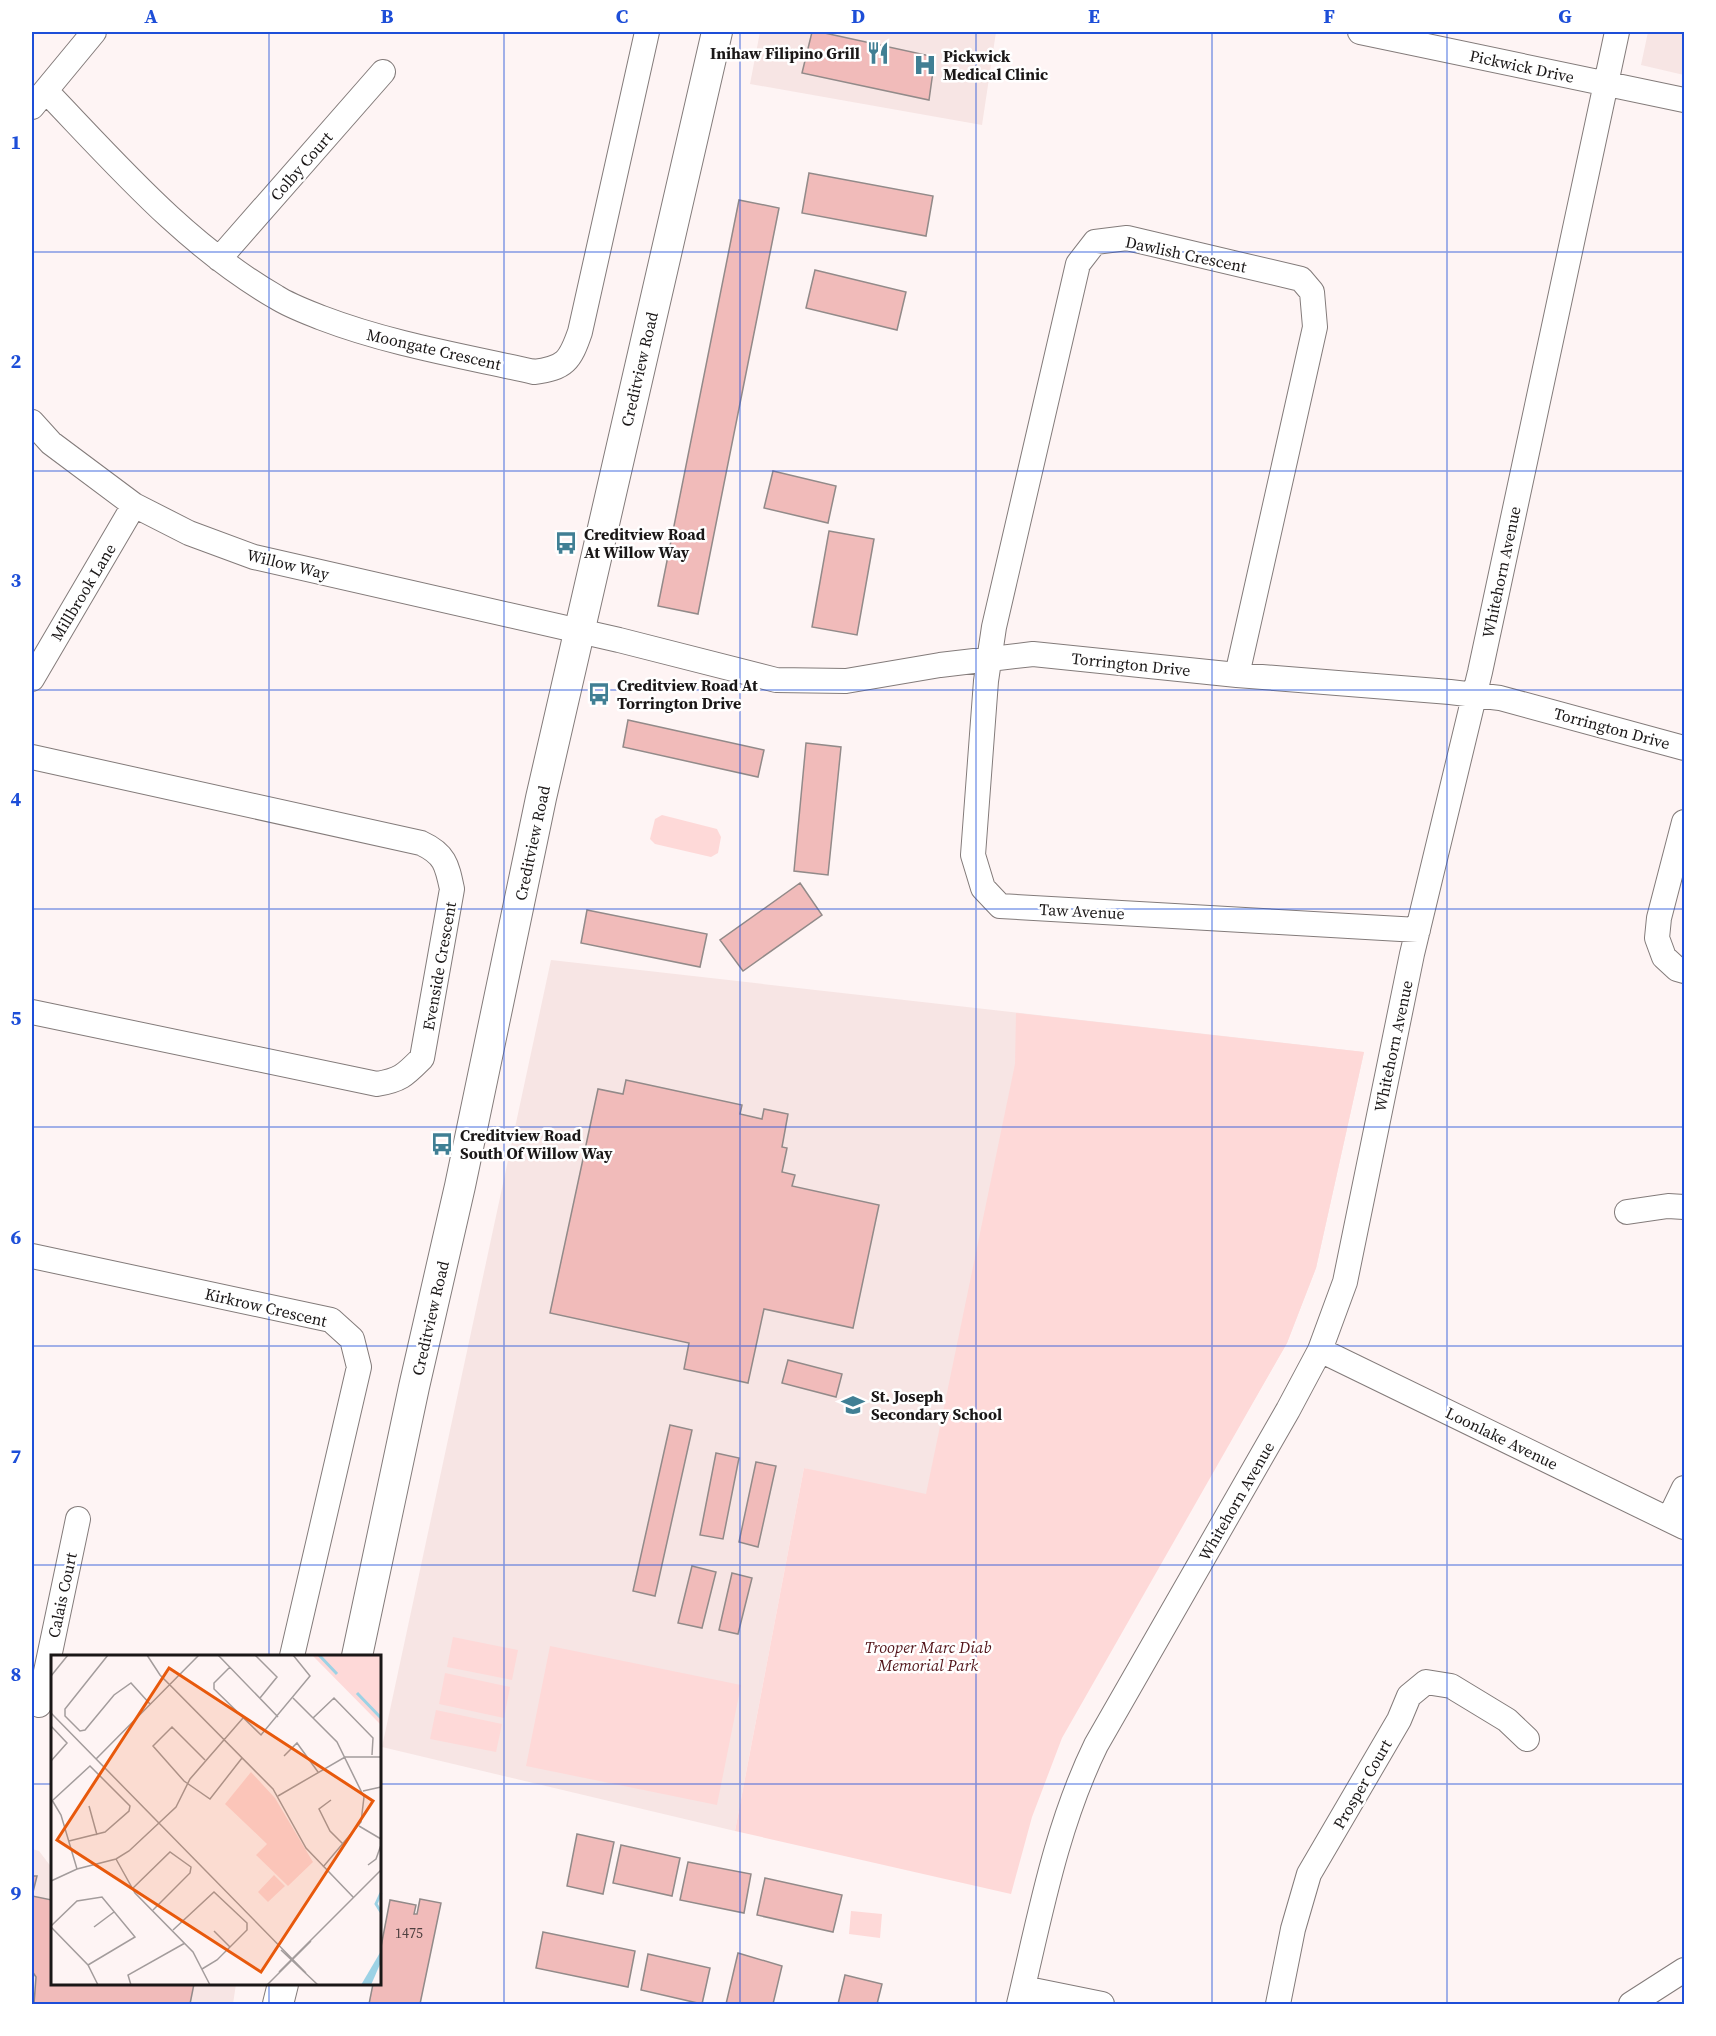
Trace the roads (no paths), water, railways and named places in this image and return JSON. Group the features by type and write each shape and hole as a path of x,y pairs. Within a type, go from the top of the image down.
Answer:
{"main road":[{"name":"Creditview Road","path":"357,1655 578,631 717,32"},
{"path":"278,2004 283,1985"}],"street":[{"path":"39,99 94,32"},
{"name":"Moongate Crescent","path":"39,99 167,217 219,259 277,298 352,329 534,372 552,370 564,364 573,353 580,332 647,32"},
{"name":"Pickwick Drive","path":"1370,32 1684,100"},
{"name":"Whitehorn Avenue","path":"1021,1996 1057,1844 1079,1779 1096,1745 1288,1410 1320,1350 1345,1282 1418,930 1474,695 1617,32"},
{"name":"Colby Court","path":"219,259 383,72"},
{"name":"Dawlish Crescent","path":"989,660 994,627 1078,264 1095,242 1127,238 1301,279 1312,292 1316,327 1237,675"},
{"name":"Willow Way","path":"32,422 51,443 134,505 189,532 254,557 578,631"},
{"name":"Millbrook Lane","path":"32,679 134,505"},
{"name":"Torrington Drive","path":"578,631 619,639 776,680 846,681 940,664 1033,654 1237,675 1474,695 1500,698 1684,748"},
{"name":"Taw Avenue","path":"989,660 973,855 983,888 1000,906 1418,930"},
{"name":"Evenside Crescent","path":"32,757 421,843 434,849 446,863 452,889 422,1058 404,1076 390,1082 377,1084 32,1012"},
{"path":"1684,822 1659,918 1657,938 1664,957 1677,969 1684,971"},
{"path":"1627,1212 1668,1206 1684,1207"},
{"name":"Kirkrow Crescent","path":"32,1256 331,1320 352,1339 359,1367 292,1655"},
{"name":"Loonlake Avenue","path":"1320,1350 1677,1523"},
{"path":"1677,1523 1684,1488"},
{"name":"Calais Court","path":"51,1655 78,1520"},
{"name":"Calais Court","path":"41,1706 51,1656"},
{"name":"Prosper Court","path":"1278,2004 1293,1929 1309,1874 1399,1720 1409,1696 1426,1682 1451,1686 1507,1720 1527,1739"},
{"path":"1631,2004 1684,1970"},
{"path":"1021,1996 1102,2004"}],"place":[{"name":"Inihaw Filipino Grill","path":"878,53"},
{"name":"Pickwick Medical Clinic","path":"925,65"},
{"name":"Creditview Road At Willow Way","path":"566,543"},
{"name":"Creditview Road At Torrington Drive","path":"599,694"},
{"name":"Creditview Road South Of Willow Way","path":"442,1144"},
{"name":"St. Joseph Secondary School","path":"853,1405"}],"park label":[{"name":"Trooper Marc Diab Memorial Park","path":"928,1656"}]}
